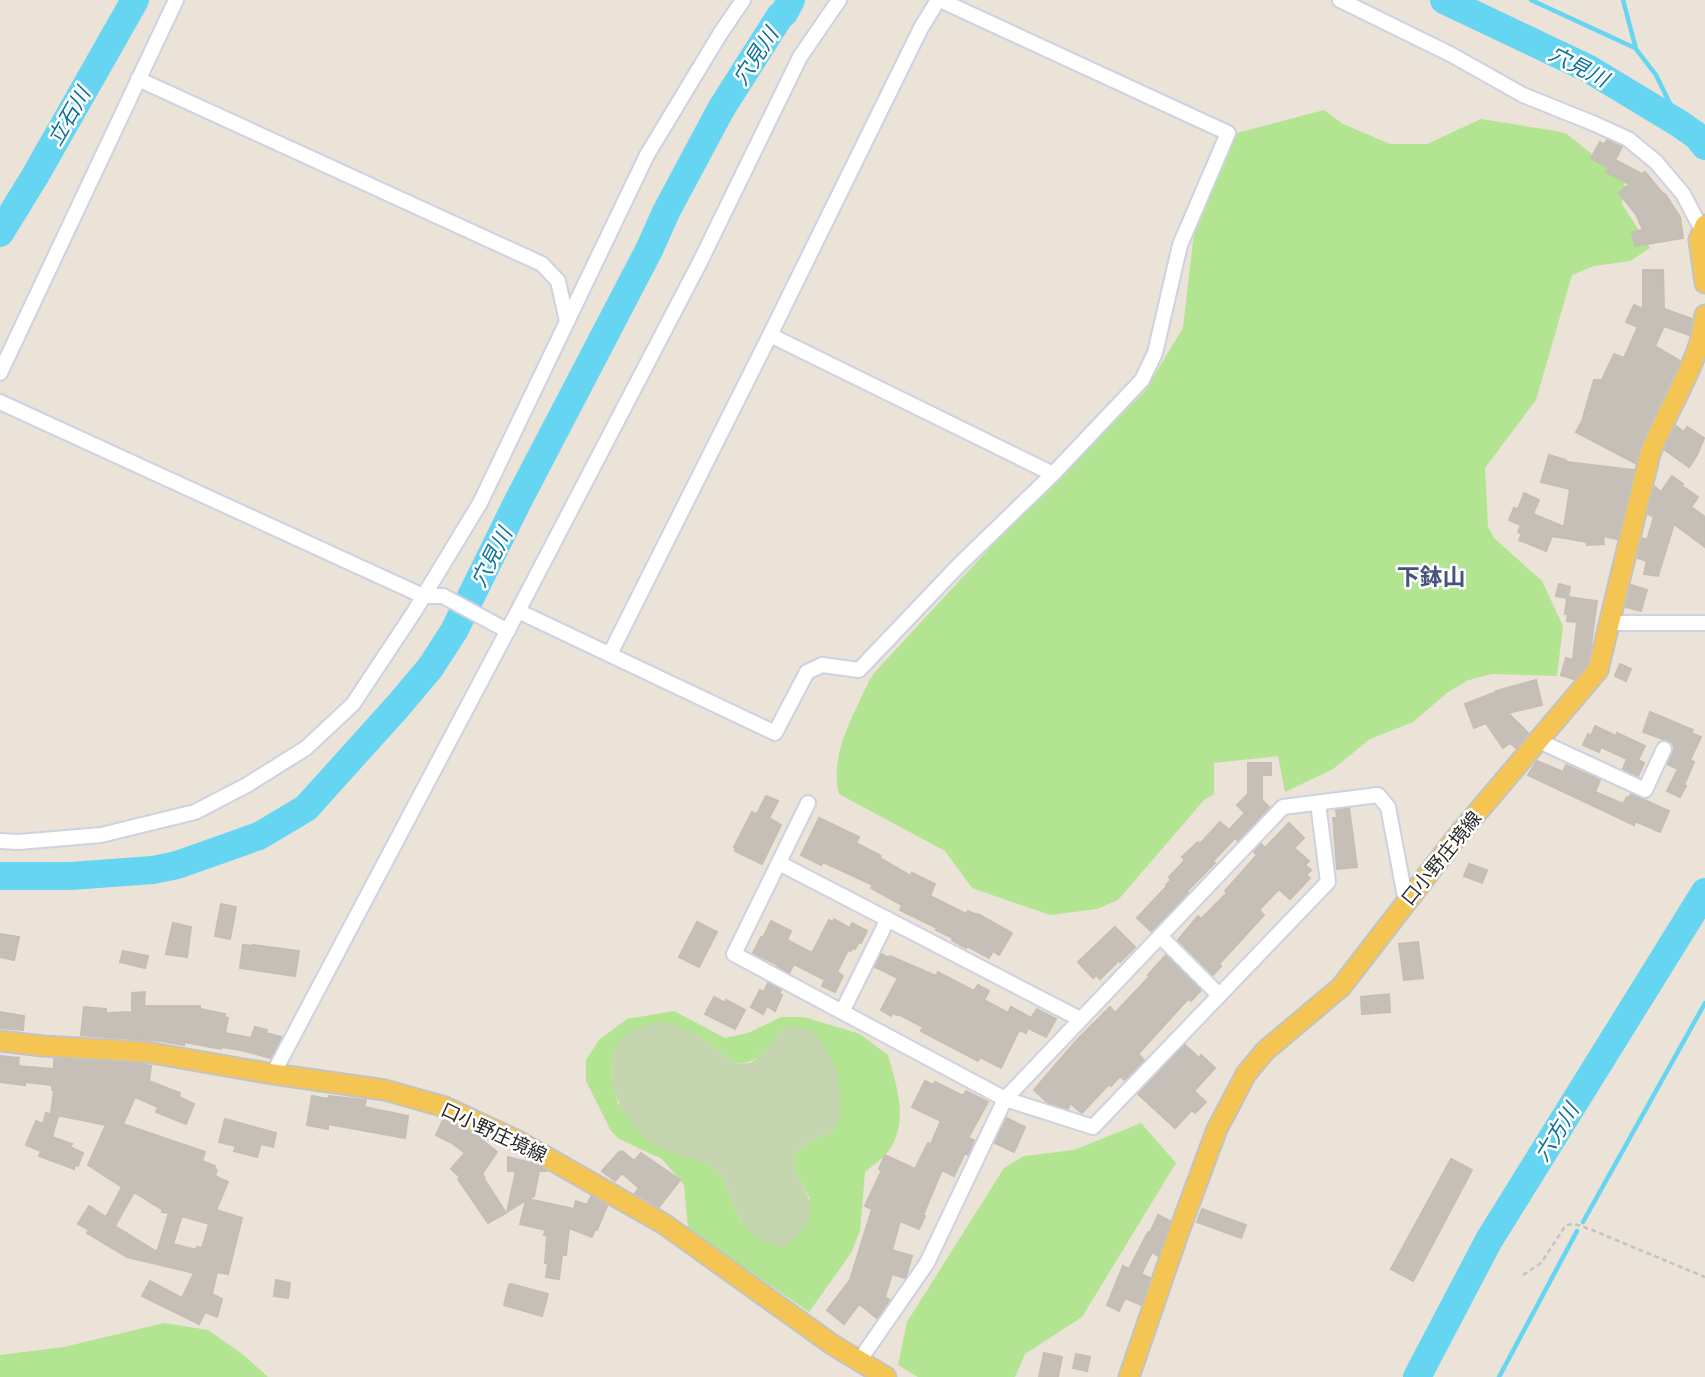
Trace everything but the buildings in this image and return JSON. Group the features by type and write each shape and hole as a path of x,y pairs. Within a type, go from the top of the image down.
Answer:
{"main road":[{"path":"1704,228 1699,240 1699,252 1705,283"},
{"name":"口小野庄境線","path":"1129,1377 1217,1129 1246,1074 1265,1051 1341,987 1459,834 1598,670 1650,454 1700,345 1705,315"},
{"name":"口小野庄境線","path":"0,1041 146,1052 385,1090 446,1107 518,1141 664,1224 833,1345 886,1377"}],"street":[{"path":"0,373 176,0"},
{"path":"0,841 19,842 101,835 195,812 247,785 306,748 353,704 414,612 480,503 647,155 743,0"},
{"path":"273,1074 700,262 800,57 839,0"},
{"path":"518,611 775,733 807,672 822,665 859,670 1142,380 1155,353 1180,245 1228,133 939,0 921,28 610,653"},
{"path":"1339,0 1450,54 1523,95 1628,139 1656,162 1683,194 1704,228"},
{"path":"138,79 542,264 558,281 567,321"},
{"path":"770,335 1053,474"},
{"path":"0,402 423,596 443,596 508,631"},
{"path":"1610,623 1705,623"},
{"path":"1539,741 1645,790 1664,749"},
{"path":"859,1360 927,1263 1005,1099 1283,807 1378,795 1388,807 1406,902"},
{"path":"808,803 734,954 1005,1099 1093,1127 1328,882 1318,803"},
{"path":"779,863 1080,1019"},
{"path":"842,1012 888,919"},
{"path":"1160,936 1219,995"}],"path":[{"path":"1523,1275 1541,1264 1566,1226 1575,1224 1705,1277"}],"green space":[{"path":"1324,110 1343,124 1390,144 1427,144 1481,119 1556,131 1567,134 1625,181 1622,204 1650,248 1630,261 1594,266 1572,275 1536,400 1485,468 1488,527 1494,538 1542,581 1563,626 1557,676 1492,674 1469,680 1448,692 1413,722 1370,739 1333,769 1285,792 1278,756 1214,763 1214,794 1204,800 1118,900 1097,909 1050,915 972,888 945,851 839,794 837,765 850,722 875,672 1010,526 1144,392 1183,328 1194,233 1237,133"},
{"path":"674,1011 725,1038 748,1033 781,1017 804,1017 860,1034 888,1055 899,1100 897,1135 887,1153 865,1172 860,1231 851,1253 809,1312 688,1229 684,1185 662,1159 619,1139 611,1131 586,1081 586,1060 599,1040 627,1019","holes":["782,1030 833,1132 811,1141 794,1156 793,1167 810,1199 741,1221 724,1180 717,1171 618,1104 611,1072 615,1050 698,1035 736,1064 745,1063 758,1057"]},
{"path":"663,1021 698,1035 736,1064 750,1063 760,1056 782,1030 794,1025 816,1033 823,1043 838,1075 841,1111 833,1132 811,1141 794,1156 795,1169 807,1194 810,1211 805,1226 783,1248 752,1234 737,1212 724,1181 716,1171 702,1162 657,1146 644,1137 623,1110 612,1078 612,1061 617,1046 631,1031"},
{"path":"1141,1123 1176,1163 1082,1317 1025,1354 1015,1377 918,1377 898,1365 907,1322 1004,1168 1024,1156 1074,1150"},
{"path":"164,1323 208,1330 241,1353 268,1377 0,1377 0,1355 64,1347"}],"waterway":[{"name":"立石川","path":"0,233 135,0"},
{"name":"穴見川","path":"0,876 71,876 153,870 177,865 259,836 306,808 430,668 454,631 517,503 721,109 791,0"},
{"name":"穴見川","path":"1444,0 1589,69 1680,124 1697,136 1705,146"},
{"path":"1531,0 1635,48"},
{"path":"1623,0 1636,49 1656,75 1680,124"},
{"name":"六方川","path":"1417,1377 1489,1240 1705,892"},
{"path":"1583,1222 1705,1003"},
{"path":"1499,1377 1577,1231"}],"district":[{"name":"下鉢山","path":"1431,576"}]}
